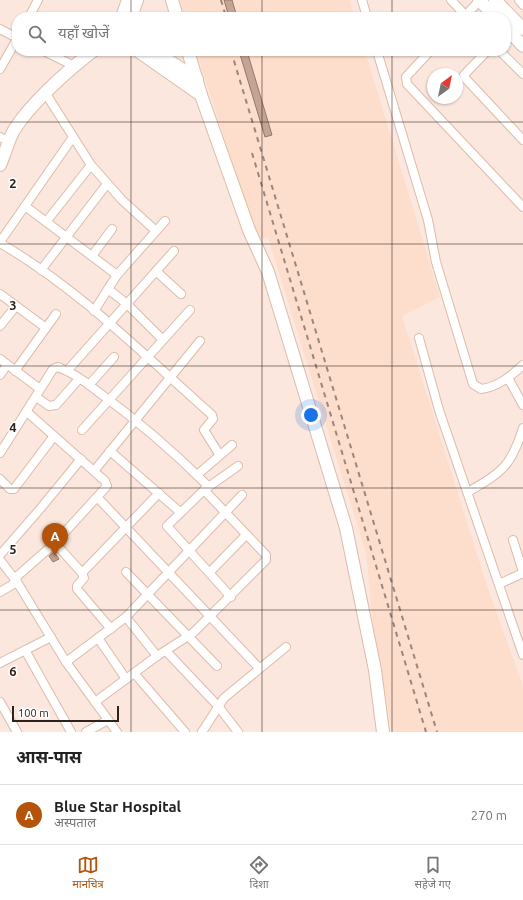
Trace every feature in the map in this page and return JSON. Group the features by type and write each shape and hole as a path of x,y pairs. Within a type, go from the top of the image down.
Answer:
{"street":[{"path":"32,12 38,0"},
{"path":"124,12 128,0"},
{"path":"133,12 138,0"},
{"path":"172,0 176,12"},
{"path":"362,0 366,12"},
{"path":"451,0 462,12"},
{"path":"469,12 480,0 491,12"},
{"path":"495,0 507,12"},
{"path":"519,0 523,5"},
{"path":"511,17 523,29"},
{"path":"0,29 12,36"},
{"path":"511,33 523,46"},
{"path":"0,69 12,48"},
{"path":"54,56 74,66"},
{"path":"0,165 5,139 14,131 26,114 74,66 87,56"},
{"path":"145,56 201,95"},
{"path":"162,56 196,79"},
{"path":"189,56 201,95 249,230 268,272 346,528 375,670 383,732"},
{"path":"379,56 428,220 436,262 472,384 477,388 487,388 508,378 523,365"},
{"path":"425,56 406,77 407,84 523,206"},
{"path":"482,56 464,75 465,78 523,140"},
{"path":"505,56 523,74"},
{"path":"46,94 91,165 106,184 156,231"},
{"path":"73,137 0,243 40,270 94,311 148,357 213,416 213,419 204,430 219,454"},
{"path":"46,222 91,165"},
{"path":"40,270 106,184"},
{"path":"25,206 117,275"},
{"path":"94,311 117,275 165,221"},
{"path":"92,256 112,229"},
{"path":"67,371 174,252"},
{"path":"156,272 181,294"},
{"path":"108,289 127,304 163,340"},
{"path":"0,294 46,328"},
{"path":"0,326 16,306"},
{"path":"82,430 190,310"},
{"path":"15,371 56,314"},
{"path":"418,338 439,410 523,655"},
{"path":"94,471 200,341"},
{"path":"89,385 114,357"},
{"path":"0,360 40,389"},
{"path":"0,375 7,365"},
{"path":"0,452 27,412 40,389 56,368 67,371 89,385 136,421 197,475 224,512 267,558 231,597 189,636 157,656 95,702"},
{"path":"508,378 523,405"},
{"path":"36,397 49,406 56,406 79,379"},
{"path":"0,592 16,580 55,543 98,498 105,490 107,484 27,412"},
{"path":"468,492 503,469 511,458 523,428"},
{"path":"0,479 10,488 14,489 54,436"},
{"path":"197,475 219,454 232,445"},
{"path":"110,451 180,512"},
{"path":"0,555 81,459"},
{"path":"231,597 167,526 206,488 238,466"},
{"path":"82,573 159,493"},
{"path":"66,662 126,617 224,512 242,495"},
{"path":"98,498 259,668"},
{"path":"210,572 246,535"},
{"path":"499,584 523,572 513,540"},
{"path":"55,543 82,573 84,578 77,586 77,589 111,629"},
{"path":"0,560 16,580 66,662 117,732"},
{"path":"126,572 189,636 216,666"},
{"path":"126,617 157,656"},
{"path":"0,663 51,637"},
{"path":"98,638 126,679"},
{"path":"202,732 227,694 286,647"},
{"path":"25,650 71,732"},
{"path":"166,651 218,706 238,732"},
{"path":"134,673 185,732"},
{"path":"0,702 17,732"},
{"path":"86,732 108,720"}],"shaded area":[{"path":"180,0 349,0 353,12 184,12"},
{"path":"198,56 367,56 440,297 402,316 487,586 523,686 523,732 392,732 374,635 366,553 268,237 257,240"}],"building":[{"path":"224,0 232,0 236,12 228,12"},
{"path":"241,56 248,56 272,135 265,137"},
{"path":"54,552 59,559 53,562 49,556"}],"railway":[{"path":"221,0 225,12"},
{"path":"233,56 437,732"},
{"path":"252,153 426,732"}],"place":[{"name":"Blue Star Hospital","path":"55,556"}]}
